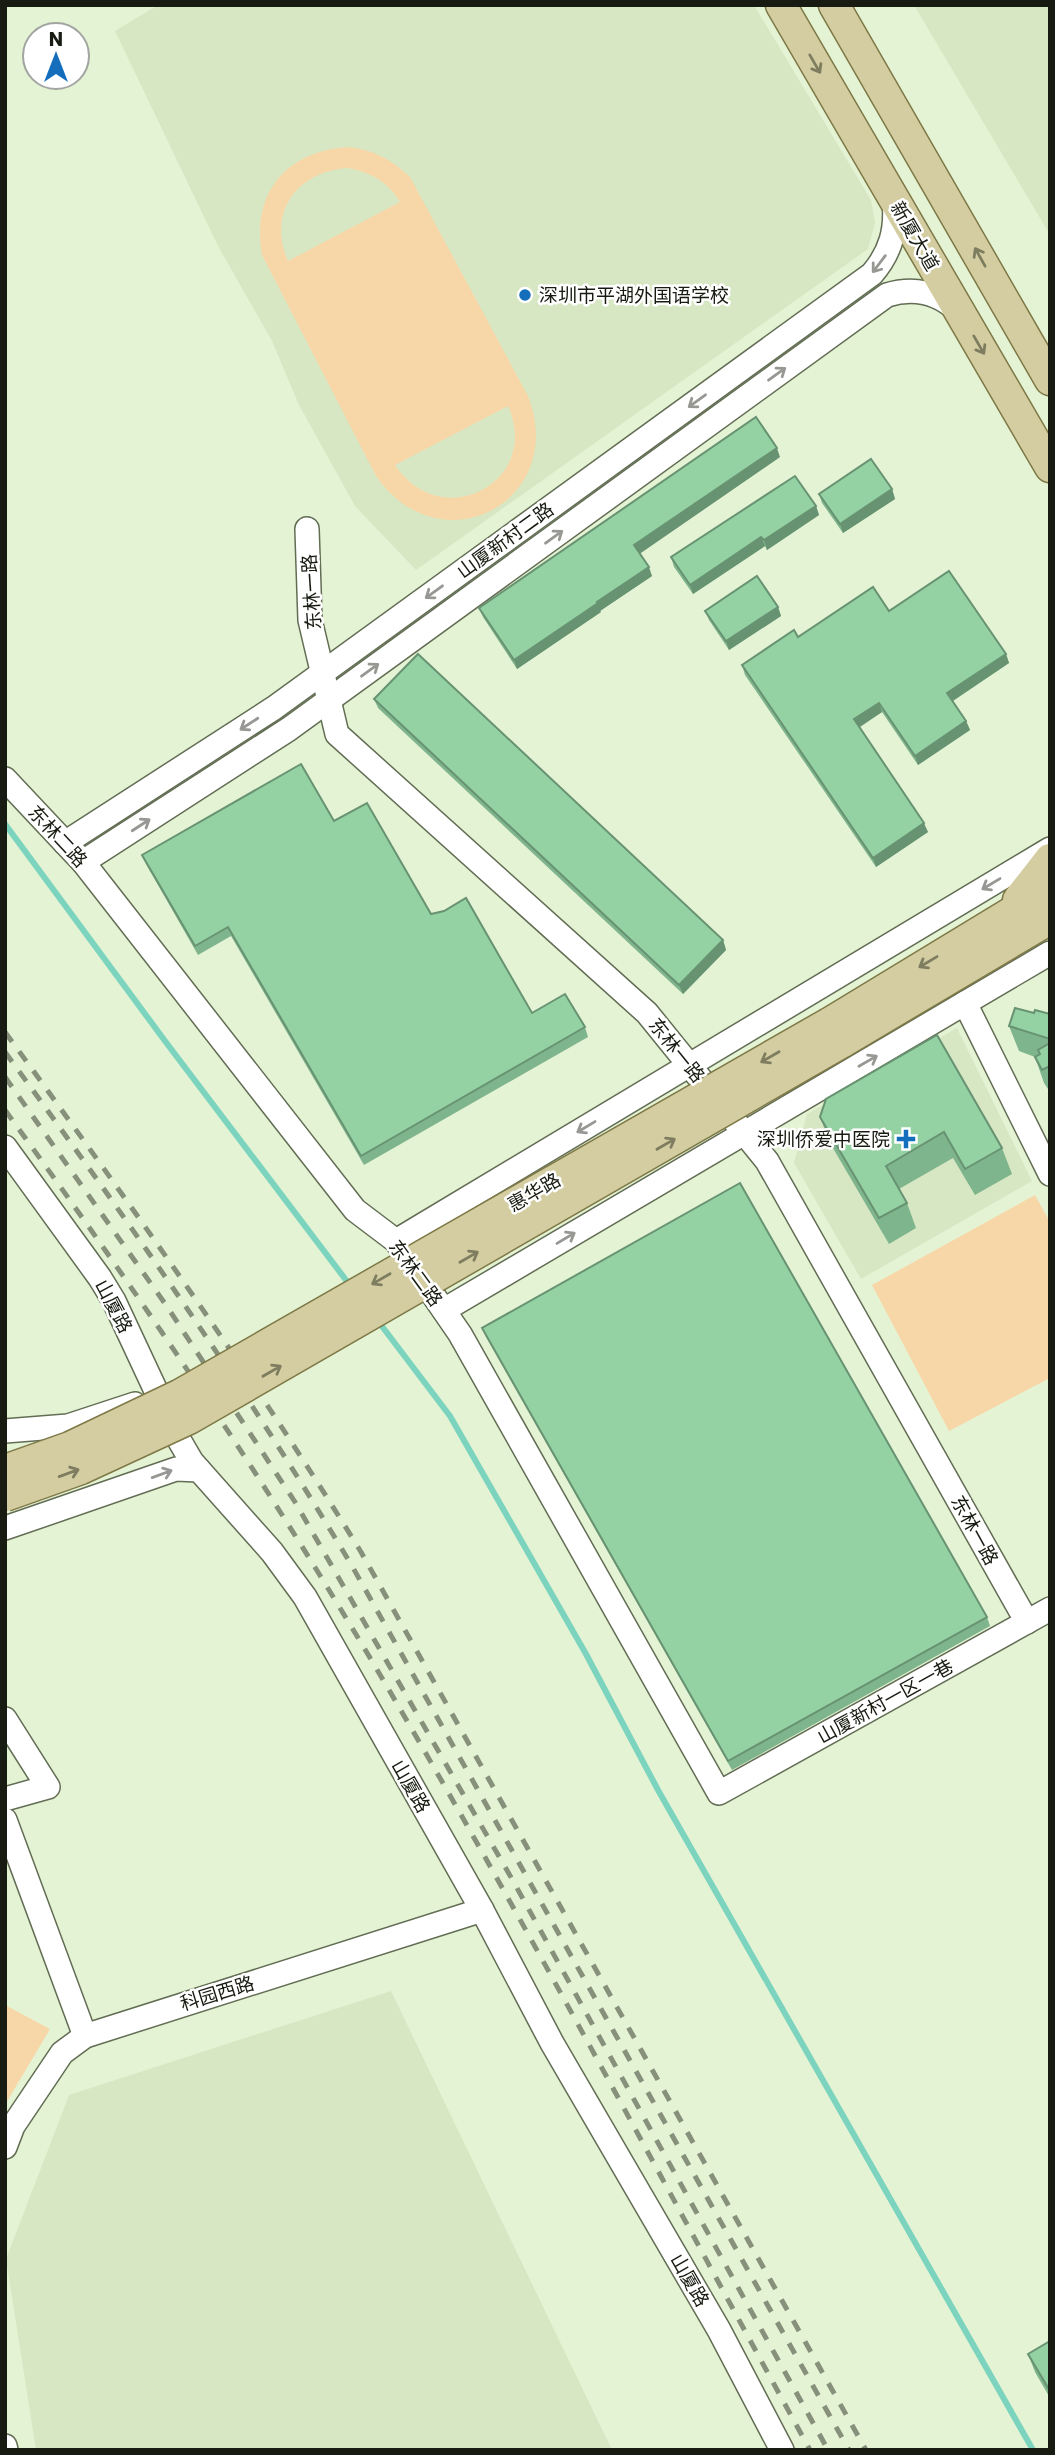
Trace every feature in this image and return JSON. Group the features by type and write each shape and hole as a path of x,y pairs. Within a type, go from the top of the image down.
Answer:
{"main road":[{"name":"新厦大道","path":"780,5 1050,467"},
{"path":"834,5 1050,380"},
{"path":"1050,859 1012,927 1050,931"},
{"name":"惠华路","path":"5,1496 80,1469 190,1419 1012,927 1050,889"},
{"name":"惠华路","path":"1012,927 1050,919"},
{"name":"惠华路","path":"5,1470 70,1447 179,1395 835,1033"}],"street":[{"name":"山厦新村二路","path":"65,843 274,708 872,274 886,256 890,245 896,223 894,200"},
{"name":"山厦新村二路","path":"83,862 289,729 887,295 909,291 932,294 960,313"},
{"name":"东林一路","path":"307,529 310,620 337,734 647,1013 767,1161 1027,1622"},
{"name":"东林二路","path":"5,779 83,862 355,1210 396,1241 444,1310 517,1431 719,1793"},
{"path":"396,1241 1050,849"},
{"path":"444,1310 1050,953"},
{"path":"965,1003 1050,1174"},
{"name":"山厦路","path":"5,1147 114,1301 178,1438 199,1470 272,1552 305,1597 482,1910 547,2033 726,2342 782,2450"},
{"path":"5,1431 68,1426 159,1398"},
{"path":"5,1528 176,1469 199,1470"},
{"name":"山厦新村一区一巷","path":"719,1793 1050,1609"},
{"path":"5,1719 48,1787 5,1799"},
{"path":"5,1820 85,2036"},
{"name":"科园西路","path":"5,2147 13,2126 62,2053 85,2036 482,1910"}],"shaded area":[{"name":"深圳市平湖外国语学校","path":"158,5 754,5 871,200 875,223 868,249 416,570 355,506 299,405 272,341 218,246 115,31"},
{"path":"914,5 1050,5 1050,235"},
{"path":"348,147 366,150 389,160 410,177 528,396 536,433 531,466 515,492 492,510 463,519 433,518 403,504 376,476 262,255 262,213 268,195 278,179 291,167 326,150","holes":["347,168 378,179 400,202 288,261 282,243 281,227 290,198 313,177","508,406 515,433 511,457 500,477 482,490 460,497 437,496 415,486 395,465"]},
{"name":"深圳侨爱中医院","path":"957,1028 1032,1181 861,1279 794,1163 807,1114"},
{"path":"1035,1195 1050,1222 1050,1378 949,1431 872,1285"},
{"path":"391,1991 612,2450 36,2450 6,2259 69,2095"},
{"path":"5,2005 50,2029 5,2105"}],"building":[{"path":"756,417 777,448 634,545 649,567 514,660 479,608"},
{"path":"871,459 892,489 840,524 819,494"},
{"path":"795,476 816,506 764,540 761,537 690,585 671,557"},
{"path":"949,571 1006,654 947,693 966,721 915,756 879,703 854,719 924,823 873,858 742,665 794,630 798,637 873,587 889,611"},
{"path":"757,576 778,607 726,641 705,611"},
{"path":"418,654 723,940 679,985 374,699"},
{"path":"301,764 334,821 367,803 431,914 444,911 466,898 532,1013 565,994 585,1027 361,1156 228,927 195,946 142,855"},
{"path":"1015,1008 1050,1014 1050,1039 1009,1026"},
{"path":"937,1035 1002,1148 965,1169 944,1132 886,1166 907,1203 879,1218 820,1117 826,1099"},
{"path":"1050,1043 1050,1066 1042,1070 1035,1057 1040,1054 1038,1050"},
{"path":"740,1183 987,1617 728,1761 482,1328"},
{"path":"1050,2341 1050,2391 1028,2354"}],"waterway":[{"path":"5,824 352,1288"},
{"path":"378,1321 450,1416 586,1654 658,1790 1033,2450"}],"railway":[{"path":"5,1032 188,1289 361,1552 866,2450"},
{"path":"5,1052 228,1369 352,1566 849,2450"},
{"path":"5,1077 166,1305 295,1502 512,1879 828,2450"},
{"path":"5,1110 212,1407 357,1636 507,1896 810,2450"}],"place":[{"name":"深圳市平湖外国语学校","path":"525,295"},
{"name":"深圳侨爱中医院","path":"906,1139"}]}
